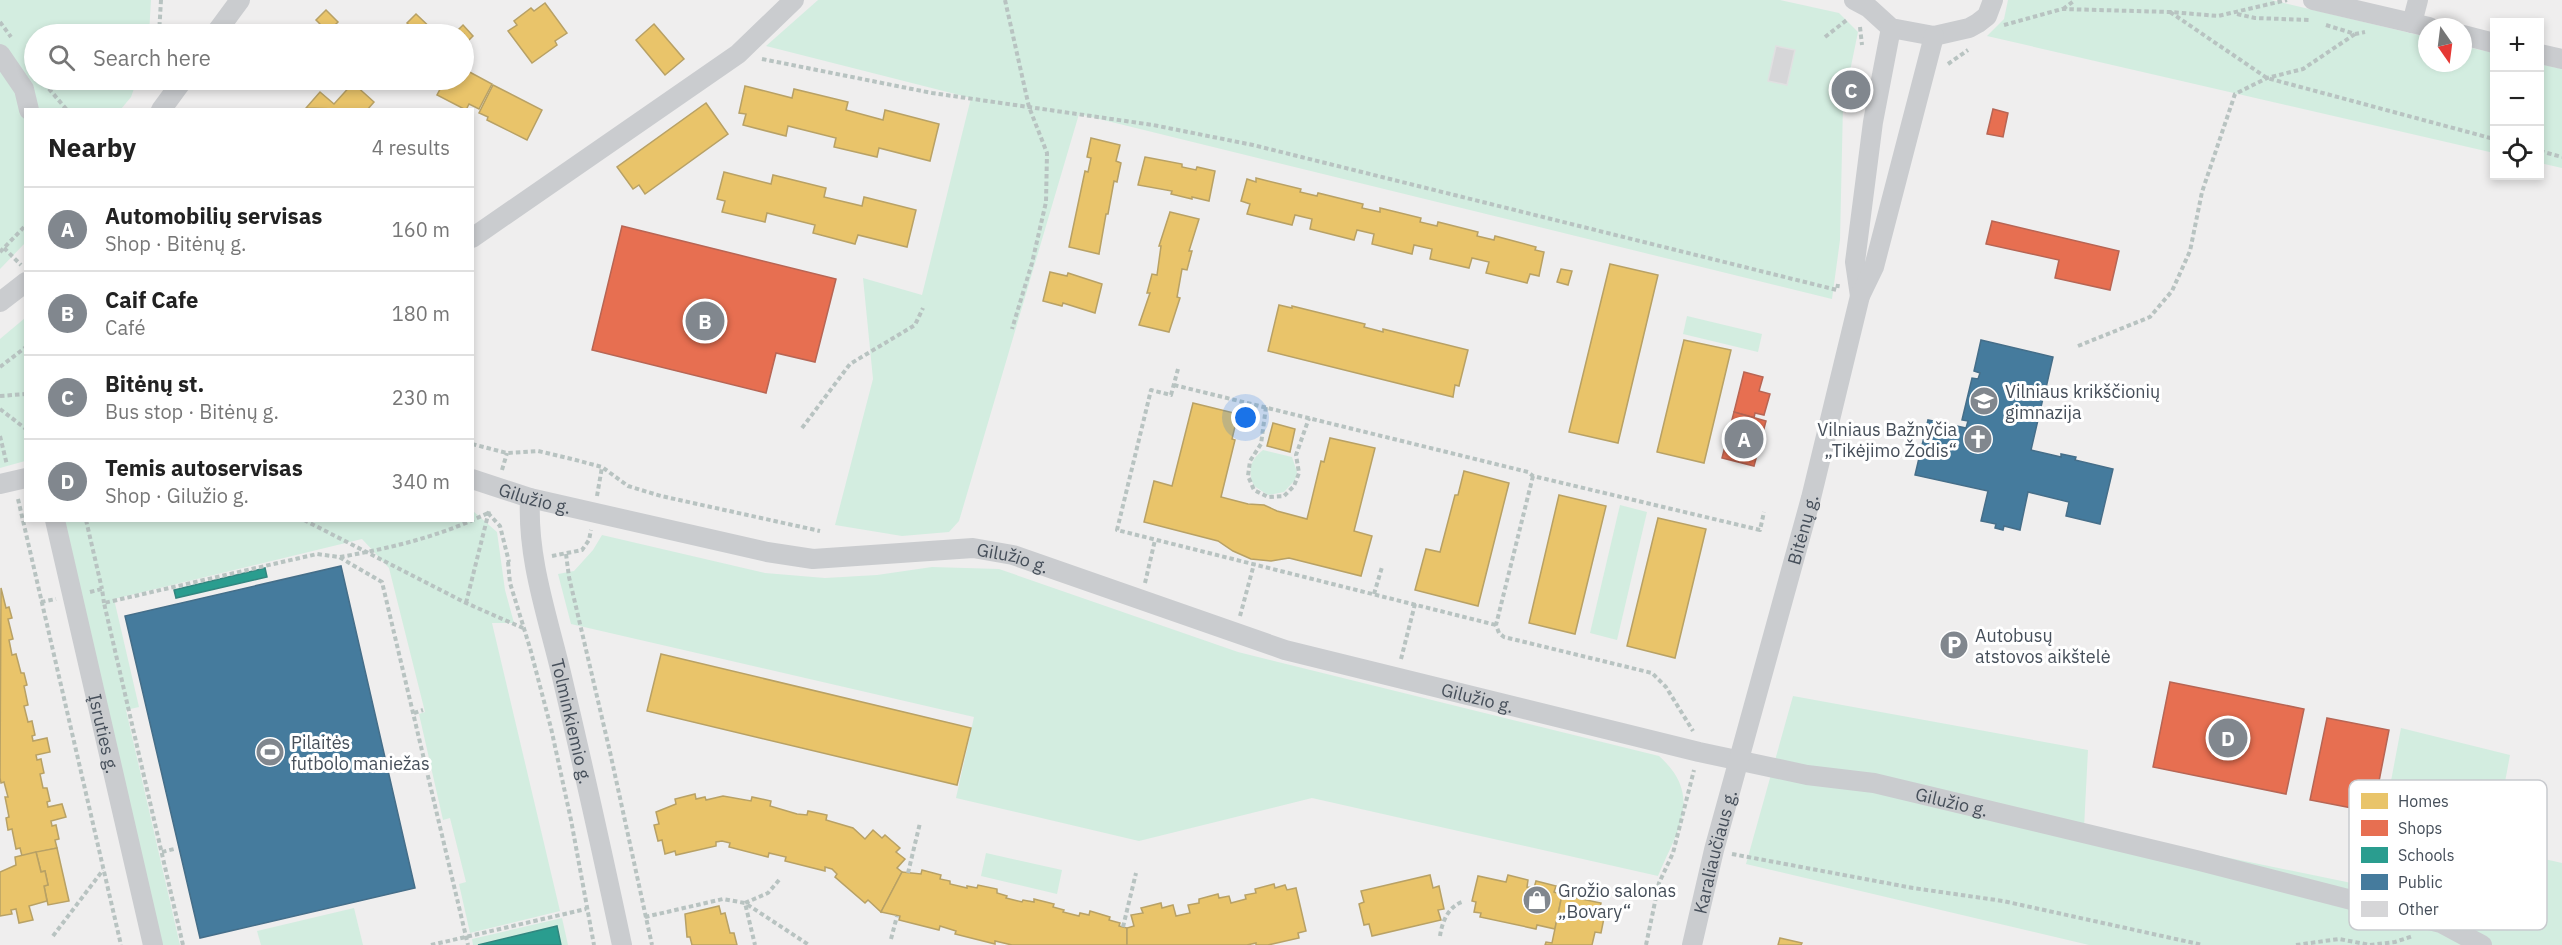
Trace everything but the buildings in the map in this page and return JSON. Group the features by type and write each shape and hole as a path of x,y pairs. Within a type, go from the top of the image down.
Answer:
{"street":[{"path":"222,24 240,0"},
{"path":"474,237 738,54 794,0"},
{"path":"1857,0 1891,28 1934,36 1969,28 1978,23 1987,16 1993,0"},
{"path":"2313,0 2418,24"},
{"path":"2418,0 2420,18"},
{"name":"Bitėnų g.","path":"1860,296 1855,262 1873,122 1891,28"},
{"name":"Bitėnų g.","path":"1739,760 1816,479 1860,296 1874,267 1934,36"},
{"path":"2472,37 2490,42"},
{"path":"0,54 24,89"},
{"path":"2544,55 2562,59"},
{"path":"24,90 29,108"},
{"path":"162,108 176,90"},
{"path":"0,302 24,284"},
{"name":"Gilužio g.","path":"474,479 530,498 768,552 813,559 973,548 1013,555 1285,650 1699,752 1807,775 1874,783 2349,899"},
{"name":"Tolminkiemio g.","path":"530,498 528,526 532,559 564,687 622,945"},
{"name":"Įsruties g.","path":"55,522 153,945"},
{"name":"Karaliaučiaus g.","path":"1692,945 1714,850 1739,760"},
{"name":"Gilužio g.","path":"2454,930 2482,945"}],"path":[{"path":"160,24 161,0"},
{"path":"1005,0 1029,107 1047,153 1046,202 1032,263 1012,329"},
{"path":"2062,9 2075,0"},
{"path":"1995,28 2062,9 2170,12 2218,16 2287,0"},
{"path":"2170,12 2267,78 2490,138"},
{"path":"1825,37 1849,18 1854,19 1860,26 1862,45"},
{"path":"2078,346 2150,317 2172,291 2190,251 2202,192 2235,94 2267,78 2303,69 2355,34"},
{"path":"738,54 932,93 1153,125 1252,145 1837,290"},
{"path":"50,90 65,108"},
{"path":"2544,152 2562,157"},
{"path":"0,252 24,227"},
{"path":"4,248 24,268"},
{"path":"802,428 850,364 915,325 923,308"},
{"path":"0,367 24,349"},
{"path":"1178,369 1171,395 1151,390 1117,530 1496,625"},
{"path":"1174,385 1528,472 1533,476 1760,530 1764,512"},
{"path":"0,396 24,394"},
{"path":"1266,407 1261,444 1250,461 1248,476 1254,490 1268,497 1284,496 1294,486 1299,473 1296,455 1309,418"},
{"path":"0,409 24,427"},
{"path":"474,445 507,453 538,451 572,459 602,467 628,486 661,496 820,531"},
{"path":"1533,476 1496,625 1498,633 1504,637 1652,674 1666,687 1692,725 1699,752 1672,853 1659,883 1646,945"},
{"path":"14,485 121,945"},
{"path":"466,603 488,513 474,520"},
{"path":"86,522 102,589"},
{"path":"308,522 364,553 466,603 524,628"},
{"path":"183,945 104,603 317,554 339,557 395,547 458,528 470,522"},
{"path":"1141,600 1155,540"},
{"path":"566,554 569,577 652,945"},
{"path":"339,557 382,582 468,945"},
{"path":"508,562 510,583 553,740 571,820 585,909 594,945"},
{"path":"1236,634 1254,564"},
{"path":"1374,594 1382,567"},
{"path":"1395,678 1415,604"},
{"path":"414,713 423,710"},
{"path":"908,873 920,823"},
{"path":"162,852 174,849"},
{"path":"1714,850 1913,888 2003,902 2203,945"},
{"path":"53,936 103,870"},
{"path":"1123,927 1136,873"},
{"path":"746,903 768,893 779,880"},
{"path":"645,917 723,898 746,903 809,945"},
{"path":"1440,936 1441,923 1454,904 1462,902"},
{"path":"746,903 755,945"},
{"path":"432,945 585,909"},
{"path":"891,939 897,916"},
{"path":"2295,945 2339,939 2370,945 2448,930"}],"green space":[{"path":"0,0 151,0 150,24 24,24 24,90 133,90 122,108 24,108 24,244 0,269"},
{"path":"818,0 1780,0 1839,13 1858,32 1843,105 1840,240 1832,299 1079,114 959,521 949,532 902,536 835,525 873,379 863,278 922,295 971,98 766,46"},
{"path":"2008,0 2271,0 2418,35 2418,72 2472,72 2472,48 2490,52 2490,152 1987,36 2004,19"},
{"path":"2544,65 2562,69 2562,168 2544,164"},
{"path":"1687,316 1762,334 1758,352 1683,334"},
{"path":"24,319 24,461 0,468 0,339"},
{"path":"1263,450 1292,457 1297,472 1295,480 1284,492 1268,495 1254,486 1251,466"},
{"path":"1620,505 1647,512 1617,640 1590,633"},
{"path":"474,512 497,532 505,590 514,623 492,623 560,911 470,933 459,884 466,882 450,818 443,820 419,714 425,712 389,568 362,539 114,599 139,707 126,710 180,945 161,945 65,522 474,522"},
{"path":"602,535 765,573 825,578 877,575 932,567 999,569 1238,652 1659,756 1673,771 1680,785 1683,800 1679,829 1658,876 1312,798 1139,841 956,798 974,717 571,624 558,574 574,571 593,550"},
{"path":"1793,696 2088,750 2084,828 2349,882 2349,930 2547,930 2547,860 2562,863 2562,945 2089,945 1746,864"},
{"path":"2401,728 2510,755 2505,780 2391,780"},
{"path":"986,853 1062,870 1057,894 981,876"},
{"path":"354,908 363,945 261,945 257,931"},
{"path":"562,918 568,945 473,945 472,939"}],"place":[{"name":"Bitėnų st.","path":"1851,90"},
{"name":"Caif Cafe","path":"705,321"},
{"name":"Vilniaus krikščionių gimnazija","path":"1984,401"},
{"name":"Automobilių servisas","path":"1744,439"},
{"name":"Vilniaus Bažnyčia „Tikėjimo Žodis“","path":"1978,439"},
{"name":"Autobusų atstovos aikštelė","path":"1954,645"},
{"name":"Temis autoservisas","path":"2228,738"},
{"name":"Pilaitės futbolo maniežas","path":"270,752"},
{"name":"Grožio salonas „Bovary“","path":"1537,900"}]}
